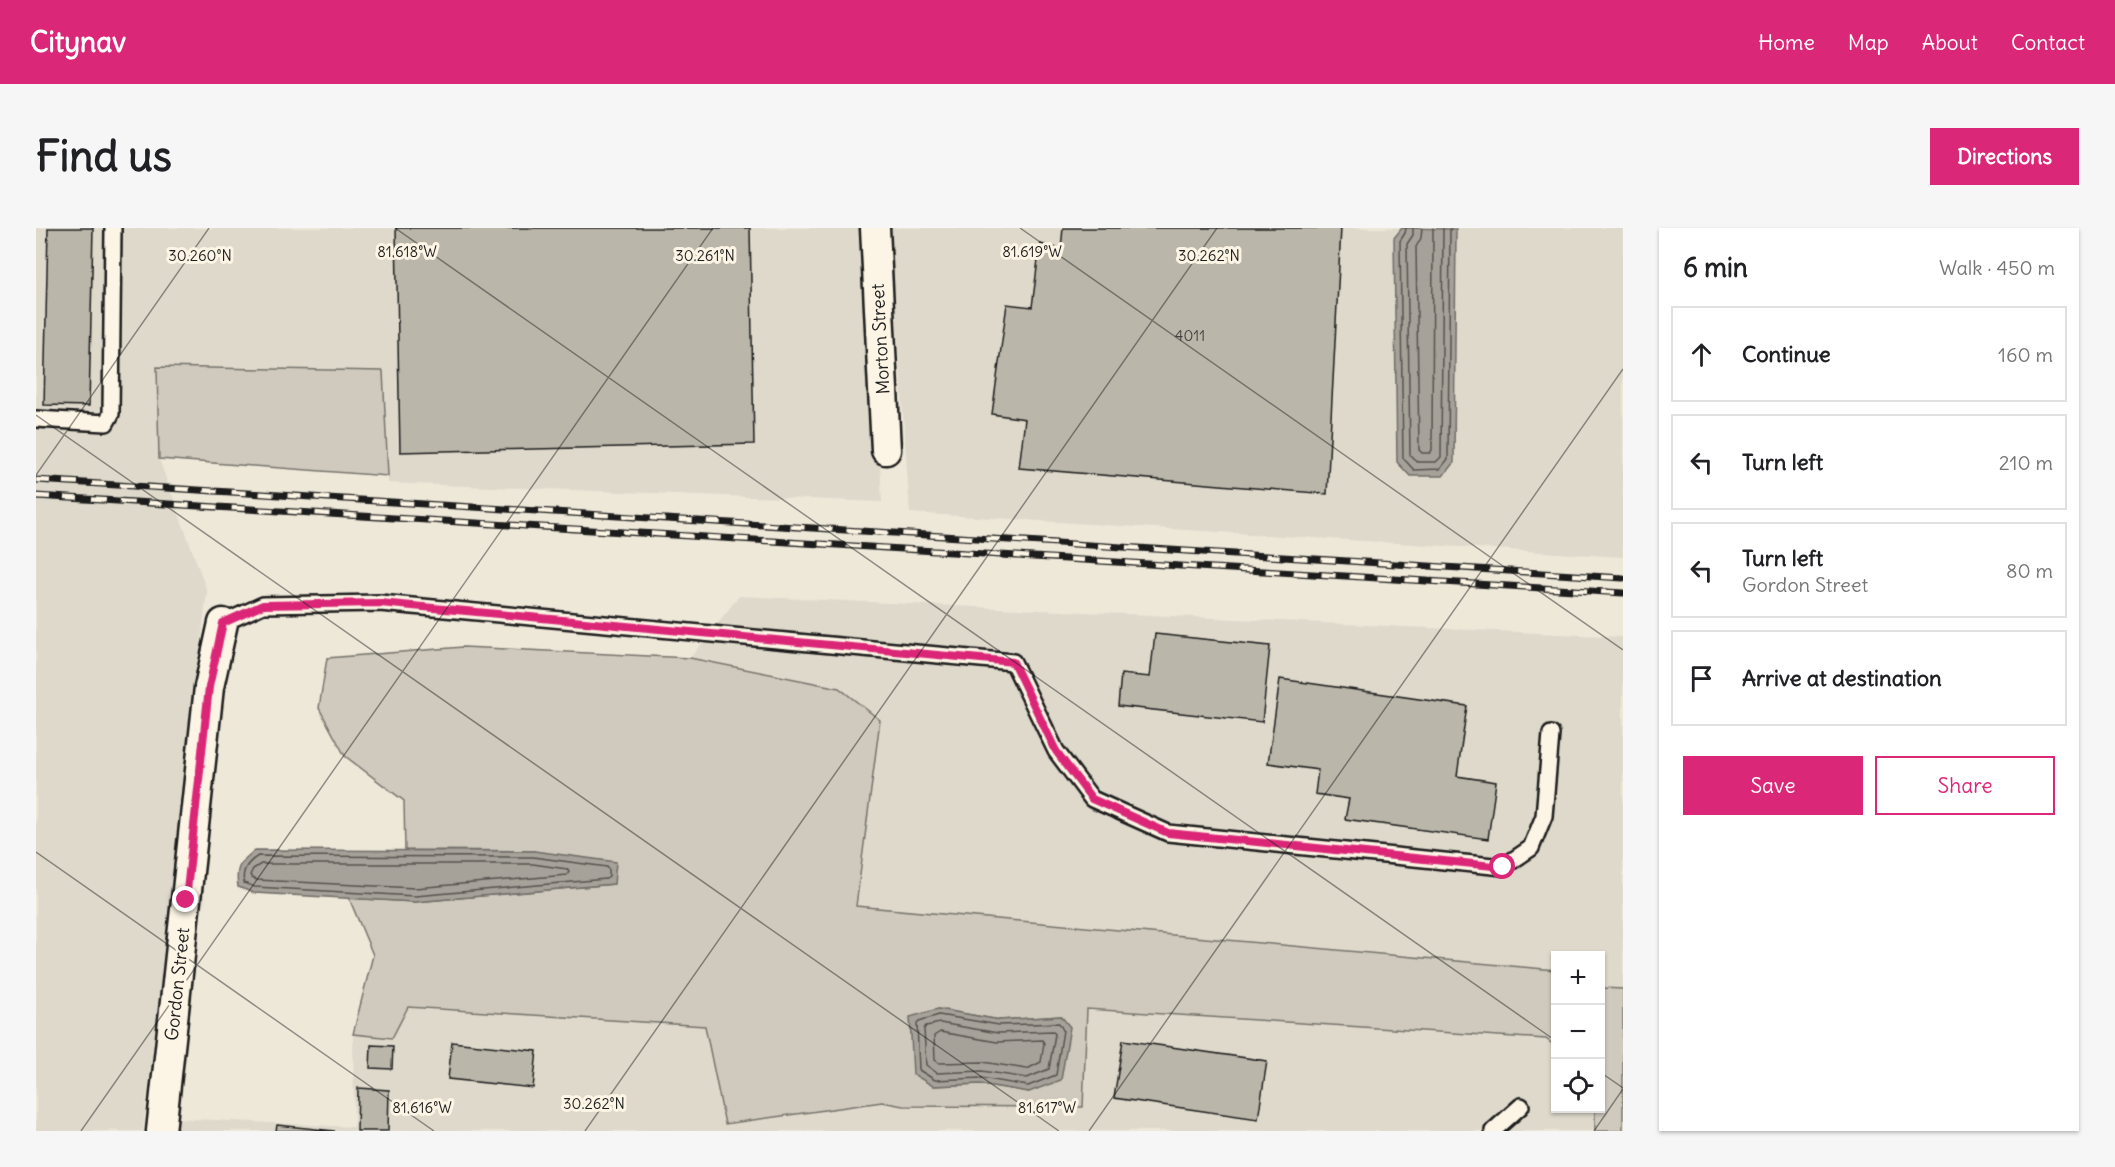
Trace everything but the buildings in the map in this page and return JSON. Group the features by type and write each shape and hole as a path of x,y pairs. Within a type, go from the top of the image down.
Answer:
{"street":[{"name":"Morton Street","path":"875,228 886,450"},
{"name":"Gordon Street","path":"161,1131 209,687 223,623"}],"lane":[{"path":"36,419 106,423 111,414 113,228"},
{"path":"223,623 263,605 380,603 1013,662 1056,751 1092,799 1168,833 1503,867 1531,848 1544,816 1551,734"},
{"path":"1493,1131 1521,1106"}],"shaded area":[{"path":"36,228 869,228 882,502 388,483 383,371 157,367 159,459 207,591 143,1131 36,1131"},
{"path":"890,228 1402,228 1394,238 1397,462 1410,476 1443,476 1454,462 1456,230 1454,228 1623,228 1623,557 910,513"},
{"path":"157,367 383,371 388,476 159,459"},
{"path":"739,596 1623,637 1623,989 1605,988 1605,951 1551,951 1551,970 856,906 879,720 690,658"},
{"path":"463,647 690,658 839,688 880,720 856,906 1551,970 1551,1043 1546,1039 1087,1009 1083,1107 903,1106 882,1102 725,1124 705,1026 408,1007 392,1038 353,1034 373,955 349,898 415,902 614,884 534,851 405,850 404,801 345,756 319,708 327,658","holes":["938,1009 1000,1020 1061,1016 1029,1092 980,1084 933,1086"]},
{"path":"1605,988 1623,989 1623,1131 1595,1131 1595,1113 1605,1113"},
{"path":"407,1007 706,1026 725,1124 882,1102 903,1106 1083,1106 1086,1009 1546,1039 1551,1043 1551,1113 1595,1113 1595,1131 173,1131 174,1118 354,1127 353,1034 392,1038"}],"water":[{"path":"1402,228 1456,229 1454,462 1443,476 1410,476 1397,462 1394,238"},
{"path":"255,850 534,851 616,862 614,884 415,902 254,893 238,887 237,874 242,862"},
{"path":"938,1009 1000,1020 1061,1016 1070,1027 1061,1080 1029,1092 980,1084 933,1086 913,1074 910,1017"}],"railway":[{"path":"36,480 1623,578"},
{"path":"36,496 1623,593"}],"route":[{"path":"186,900 209,687 223,623 263,605 380,603 1013,662 1056,751 1092,799 1168,833 1503,867"}]}
